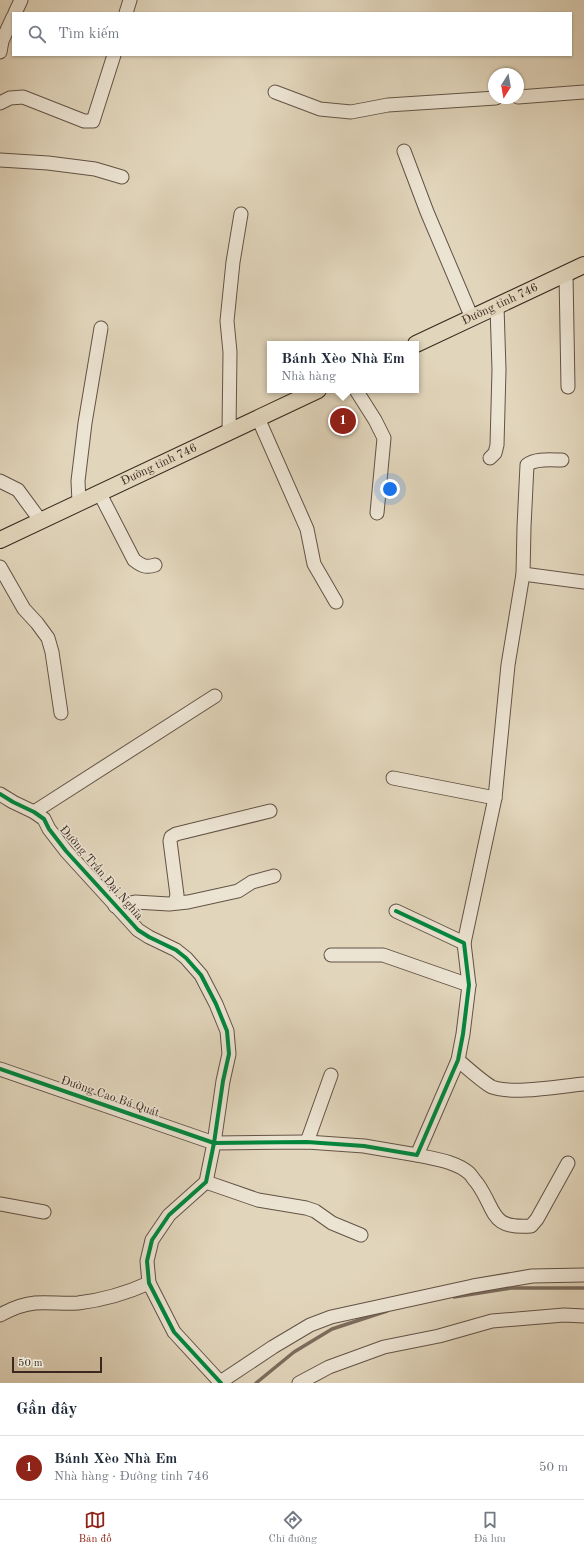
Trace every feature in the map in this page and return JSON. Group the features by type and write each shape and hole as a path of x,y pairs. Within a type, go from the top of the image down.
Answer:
{"main road":[{"name":"Đường tỉnh 746","path":"419,343 584,266"},
{"name":"Đường tỉnh 746","path":"0,540 312,393"}],"street":[{"path":"15,12 20,0"},
{"path":"126,12 130,0"},
{"path":"0,52 2,41 12,19"},
{"path":"0,103 10,98 23,97 84,122 93,121 114,56"},
{"path":"275,92 320,109 351,112 388,105 488,99"},
{"path":"524,97 584,92"},
{"path":"404,151 427,212 472,318"},
{"path":"0,160 48,163 95,169 122,177"},
{"path":"229,432 230,352 227,321 233,262 241,214"},
{"path":"566,274 568,387"},
{"path":"490,458 495,453 498,445 499,370 497,306"},
{"path":"80,502 79,473 86,416 101,328"},
{"path":"358,393 375,420 384,438 377,512"},
{"path":"258,418 307,529 314,564 336,602"},
{"path":"417,1155 458,1060 463,1034 469,985 464,943 495,798 508,665 523,574 527,465 530,462 536,461 562,460"},
{"path":"0,482 18,490 40,520"},
{"path":"99,492 134,560 141,566 148,567 155,565"},
{"path":"0,567 24,609 38,623 48,638 52,652 61,712"},
{"path":"523,574 584,582"},
{"path":"34,812 215,696"},
{"path":"392,778 495,798"},
{"name":"Đường Trần Đại Nghĩa","path":"0,794 44,819 49,829 66,851 138,930 176,950 186,958 201,975 216,1004 227,1031 229,1054 206,1182"},
{"path":"175,902 177,895 170,841 171,837 176,834 270,811"},
{"path":"115,906 135,902 169,904 175,902 188,902 238,891 252,882 274,876"},
{"path":"396,911 464,943"},
{"path":"331,955 383,955 469,985"},
{"path":"458,1060 492,1086 509,1090 584,1084"},
{"name":"Đường Cao Bá Quát","path":"0,1071 214,1143 307,1142 364,1146 417,1155 450,1163 470,1174 481,1189 499,1222 507,1225 531,1226 537,1219 568,1163"},
{"path":"307,1142 331,1075"},
{"path":"361,1235 332,1223 306,1208 258,1200 206,1182 169,1215 152,1240 147,1261 149,1283 174,1332 220,1383 273,1347 310,1325 331,1317 473,1286 532,1276 584,1275"},
{"path":"0,1204 44,1212"},
{"path":"0,1315 11,1309 35,1303 78,1303 103,1299 128,1292 149,1283"},
{"path":"299,1383 329,1367 384,1347 439,1336 492,1322 564,1315 584,1316"}],"waterway":[{"path":"454,1297 511,1288 584,1288"},
{"path":"256,1383 294,1352 332,1329 387,1311"}],"cycle path":[{"path":"0,794 44,819 49,829 66,851 138,930 176,950 186,958 201,975 216,1004 227,1031 229,1054 206,1182 169,1215 152,1240 147,1261 149,1283 174,1332 221,1383"},
{"path":"0,1069 214,1143 307,1142 364,1146 417,1155 458,1060 469,985 464,943 396,911"}],"place":[{"name":"Bánh Xèo Nhà Em","path":"343,421"}]}
